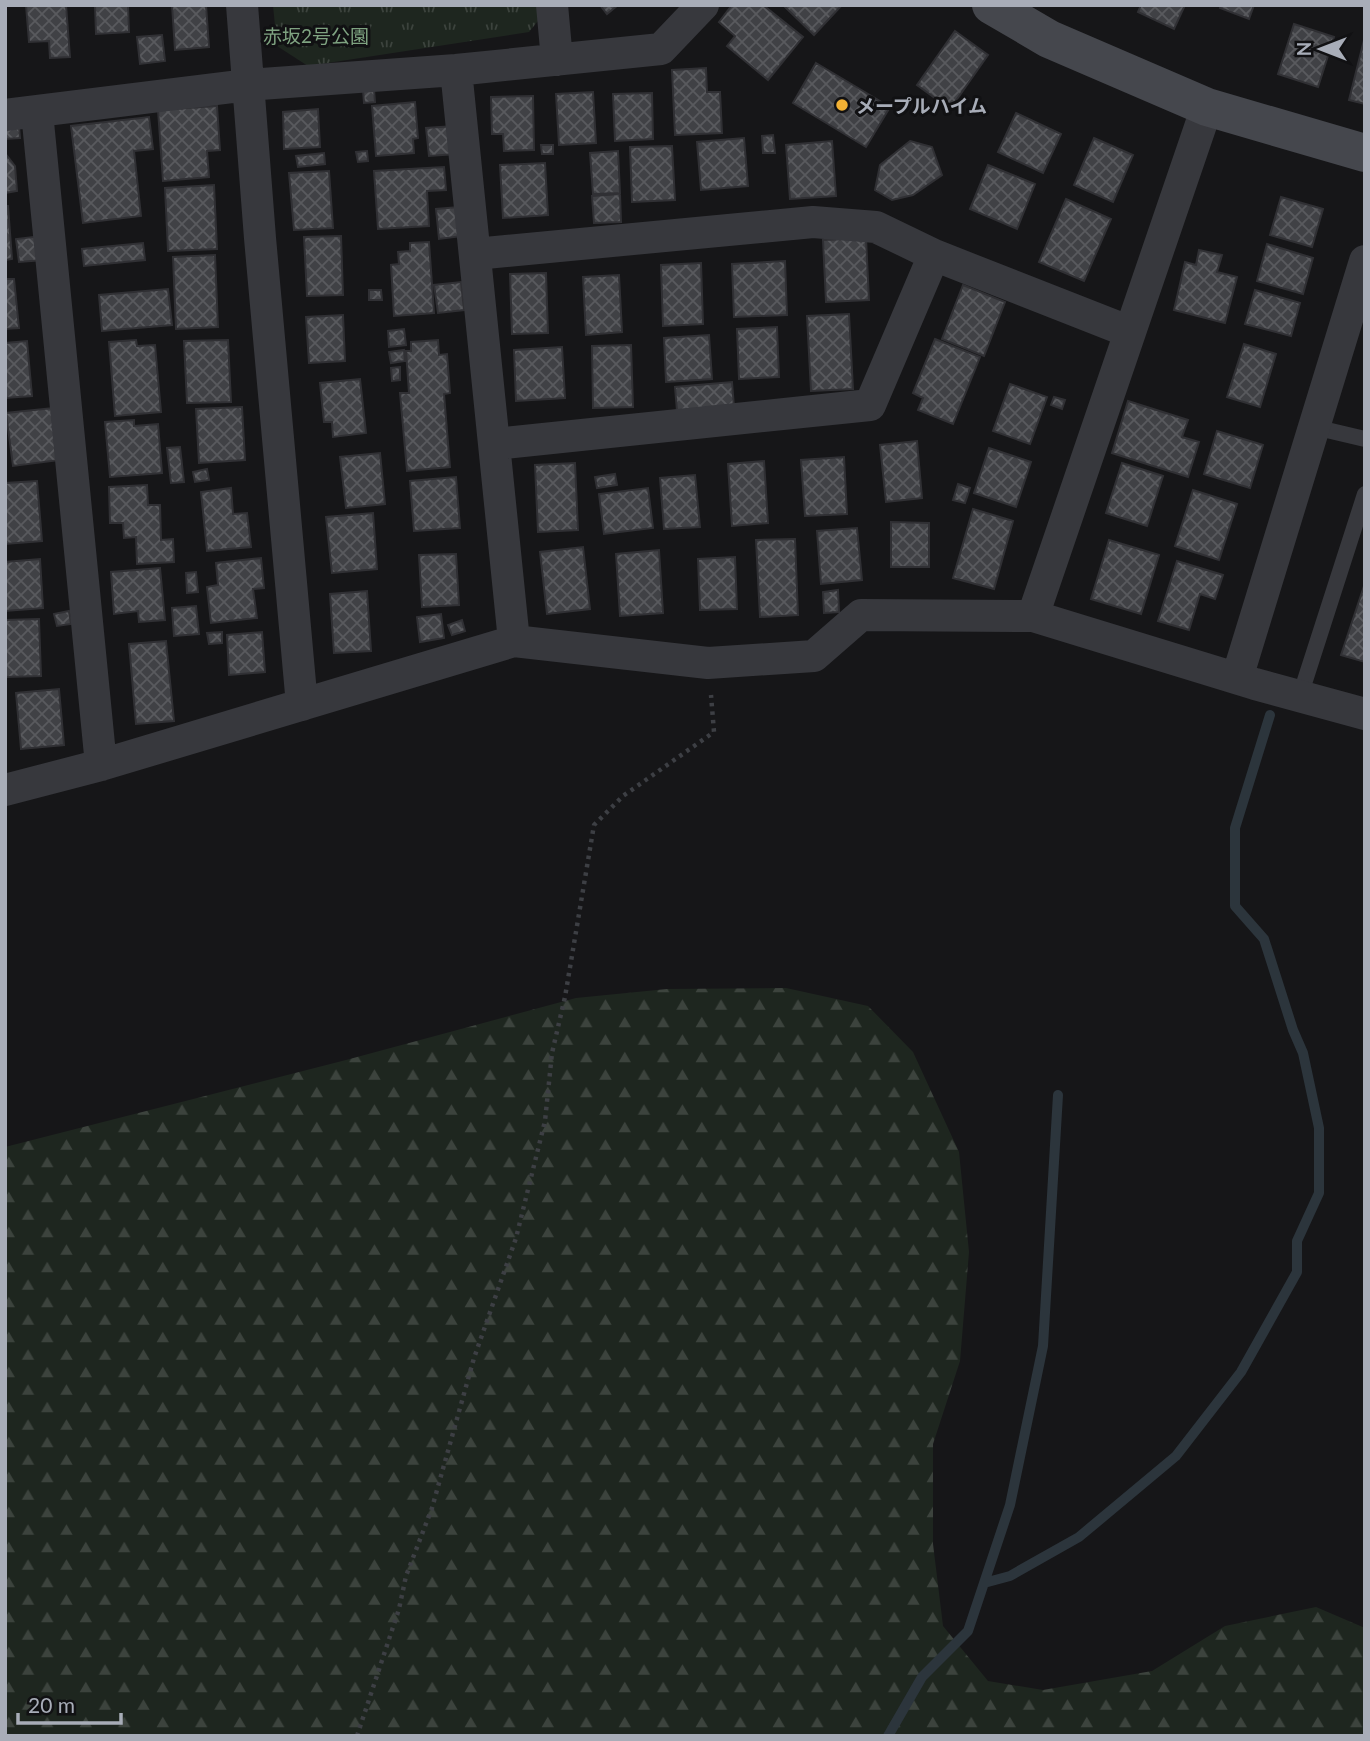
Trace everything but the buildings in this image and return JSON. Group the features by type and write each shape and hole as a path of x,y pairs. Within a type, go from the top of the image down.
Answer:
{"street":[{"path":"242,5 302,705"},
{"path":"552,5 557,60"},
{"path":"5,115 248,85 456,70 662,49 703,5"},
{"path":"991,5 1049,39 1207,107 1365,153"},
{"path":"456,70 514,640"},
{"path":"1033,616 1207,107"},
{"path":"37,112 101,765"},
{"path":"475,254 813,222 876,227 934,256 1130,332"},
{"path":"495,444 870,405 934,256"},
{"path":"1237,678 1365,261"},
{"path":"5,790 101,765 514,640 708,663 814,656 861,615 1033,616 1365,714"}],"lane":[{"path":"1314,427 1365,439"},
{"path":"1300,696 1365,494"}],"path":[{"path":"357,1736 399,1609 406,1576 432,1508 474,1358 516,1238 545,1121 552,1053 565,997 594,825 623,796 714,732 708,663"}],"green space":[{"name":"赤坂2号公園","path":"273,5 542,5 542,16 529,32 308,66 277,46"},
{"path":"786,988 868,1006 913,1052 959,1152 969,1252 960,1361 933,1444 933,1544 943,1626 988,1681 1043,1690 1152,1671 1225,1626 1316,1607 1365,1628 1365,1736 5,1736 5,1147 576,998 667,989"}],"waterway":[{"path":"984,1583 1010,1576 1079,1537 1176,1456 1241,1372 1297,1272 1297,1241 1319,1193 1319,1128 1303,1053 1264,939 1235,906 1235,828 1270,715"},
{"path":"888,1736 922,1677 968,1631 1010,1505 1043,1346 1058,1095"}],"place":[{"name":"メープルハイム","path":"842,105"}]}
